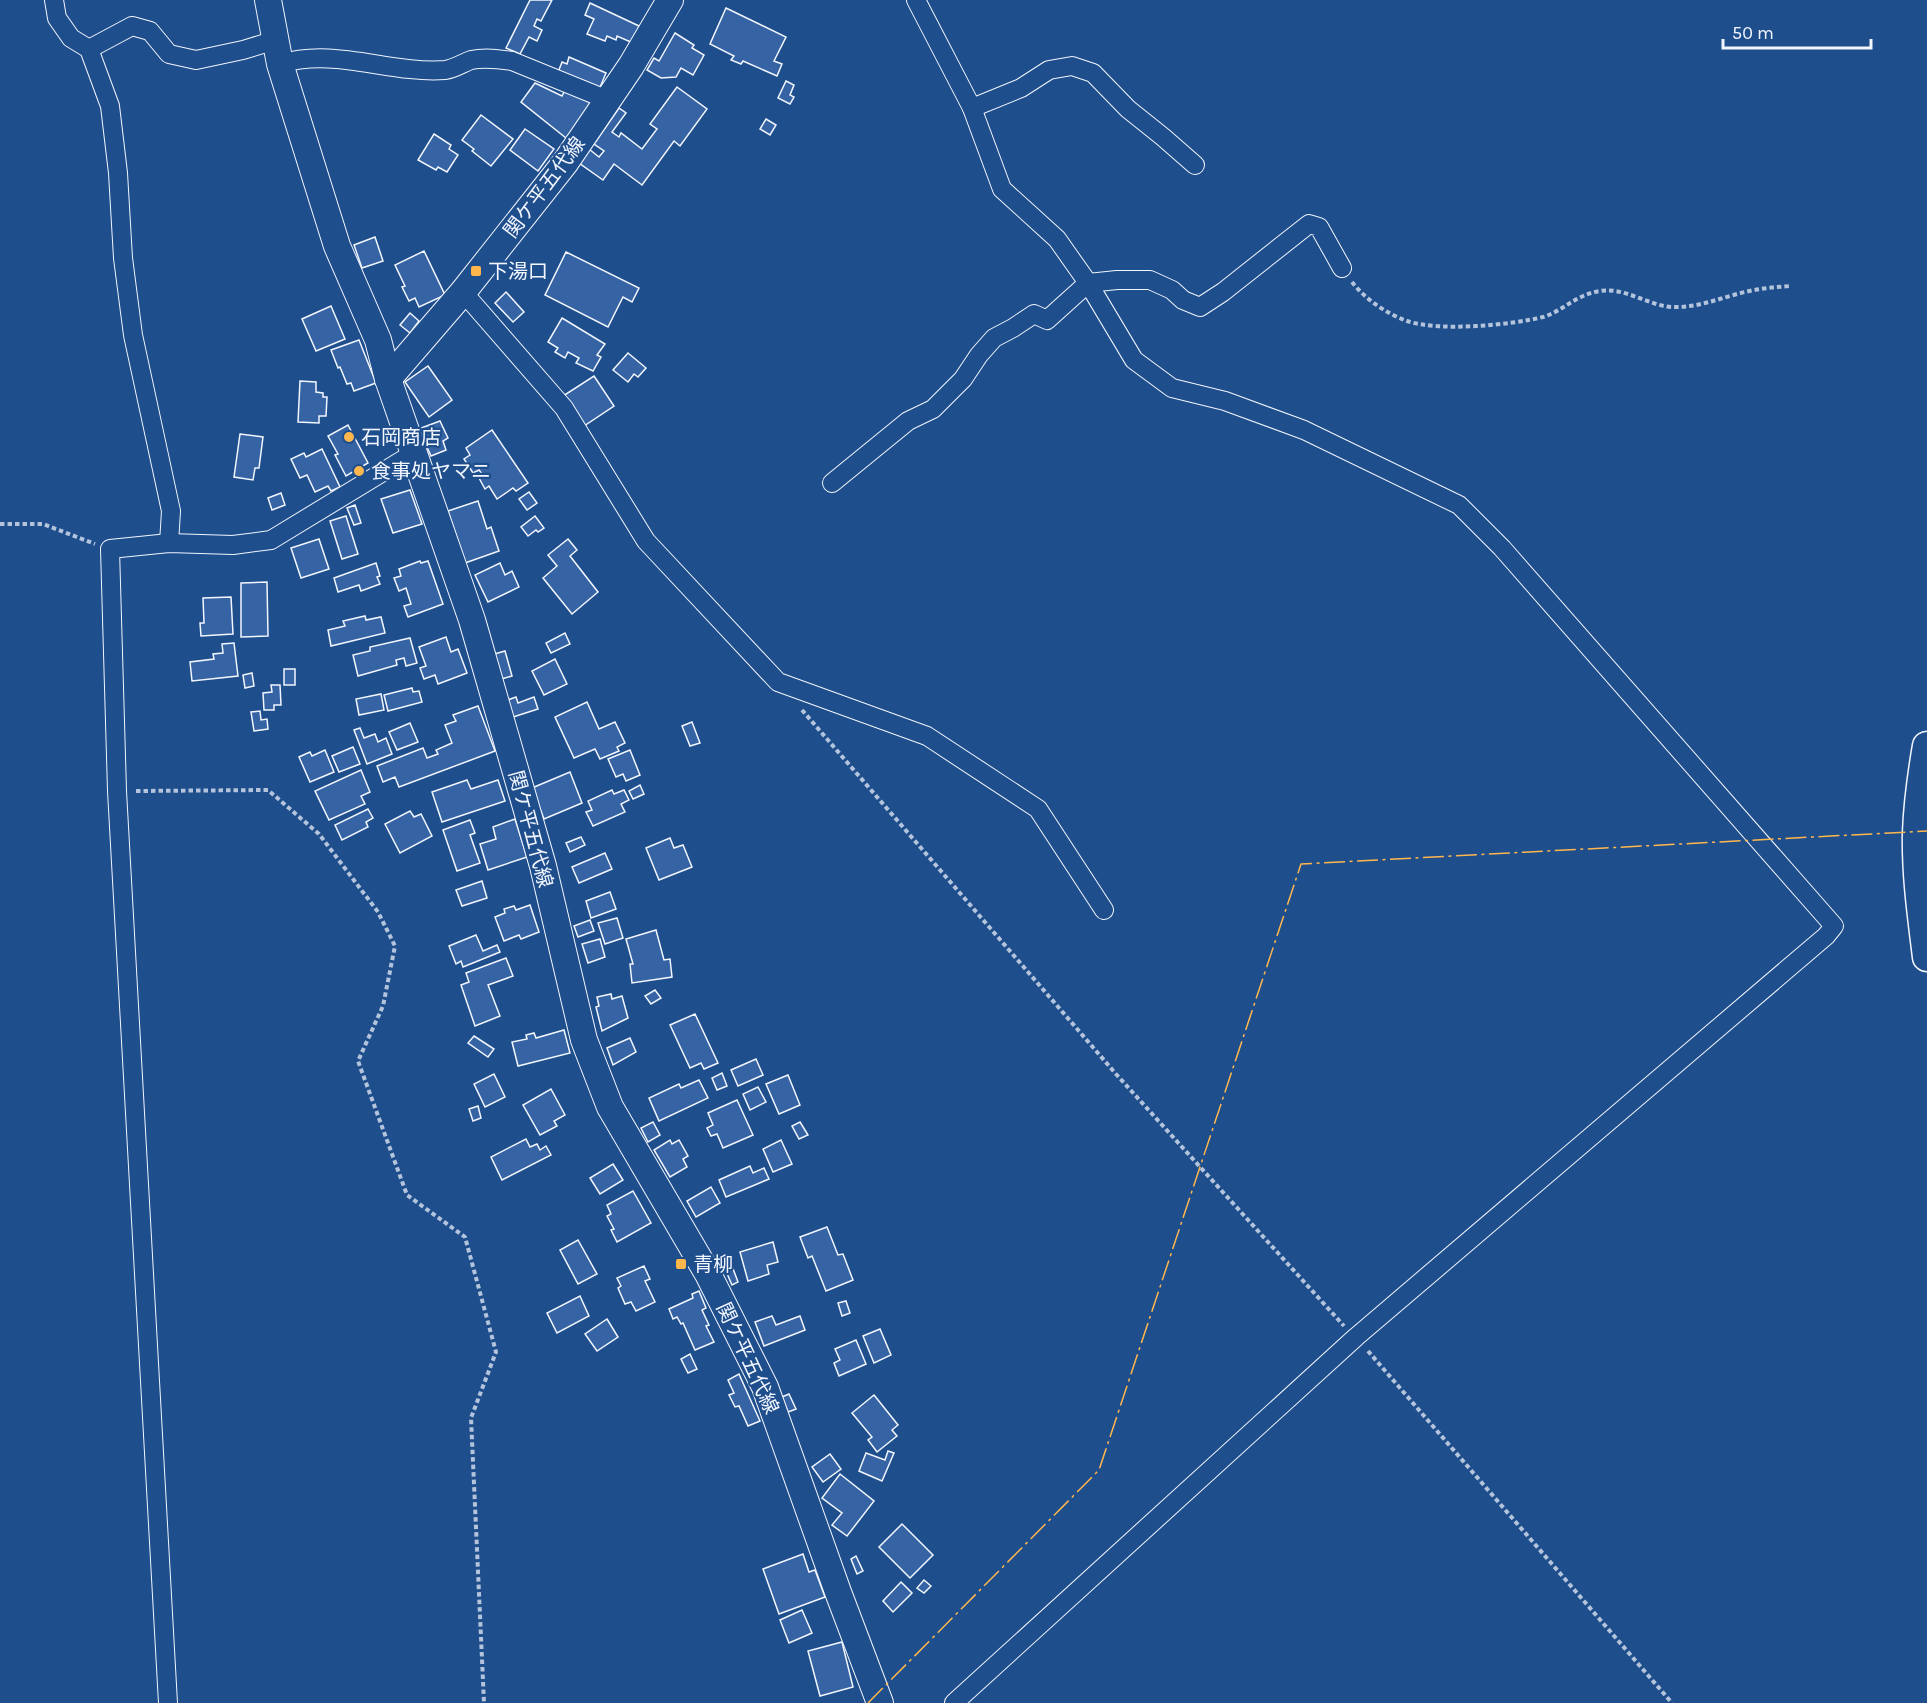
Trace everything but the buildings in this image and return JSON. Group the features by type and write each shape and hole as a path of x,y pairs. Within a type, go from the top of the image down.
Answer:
{"main road":[{"path":"268,0 278,52 337,246 378,340 388,379"},
{"name":"関ケ平五代線","path":"670,0 631,66 565,163 463,292 388,379 472,620 543,866 584,1040 610,1107 708,1274 765,1387 880,1703"},
{"path":"1927,746 1917,834 1919,887 1927,957"}],"street":[{"path":"54,0 57,18 71,38 89,49 110,106 123,258 133,335 171,511 169,543"},
{"path":"916,0 972,108 1002,189 1057,239 1088,283 1134,360 1172,388 1225,401 1305,430 1459,505 1502,548 1834,926 1826,936 1356,1337 954,1703"},
{"path":"89,49 132,26 150,31 169,54 196,60 243,50 278,52 297,59 329,57 378,66 447,70 473,60 496,58 512,61 608,100"},
{"path":"972,108 1021,88 1049,70 1072,66 1093,73 1128,109 1195,165"},
{"path":"832,483 909,421 933,409 963,379 994,338 1034,314 1047,320 1088,283 1150,280 1172,290 1183,300 1200,307 1223,292 1309,224 1319,227 1342,268"},
{"path":"463,292 564,408 646,541 778,682 927,736 1038,809 1104,910"},
{"path":"168,1703 117,791 110,549 169,543 233,545 271,540 414,453"}],"path":[{"path":"1342,268 1358,290 1383,309 1409,321 1450,327 1502,323 1545,316 1587,293 1604,290 1632,295 1670,307 1704,305 1767,287 1791,286"},
{"path":"0,524 43,524 110,549"},
{"path":"801,709 1116,1074 1356,1337 1672,1703"},
{"path":"117,791 268,790 319,834 378,912 395,946 383,1006 358,1061 407,1195 465,1237 496,1352 471,1418 484,1703"}],"power":[{"path":"868,1703 1099,1470 1301,864 1927,831"}],"place":[{"name":"下湯口","path":"476,271"},
{"name":"石岡商店","path":"349,437"},
{"name":"食事処ヤマニ","path":"359,471"},
{"name":"青柳","path":"681,1264"}]}
